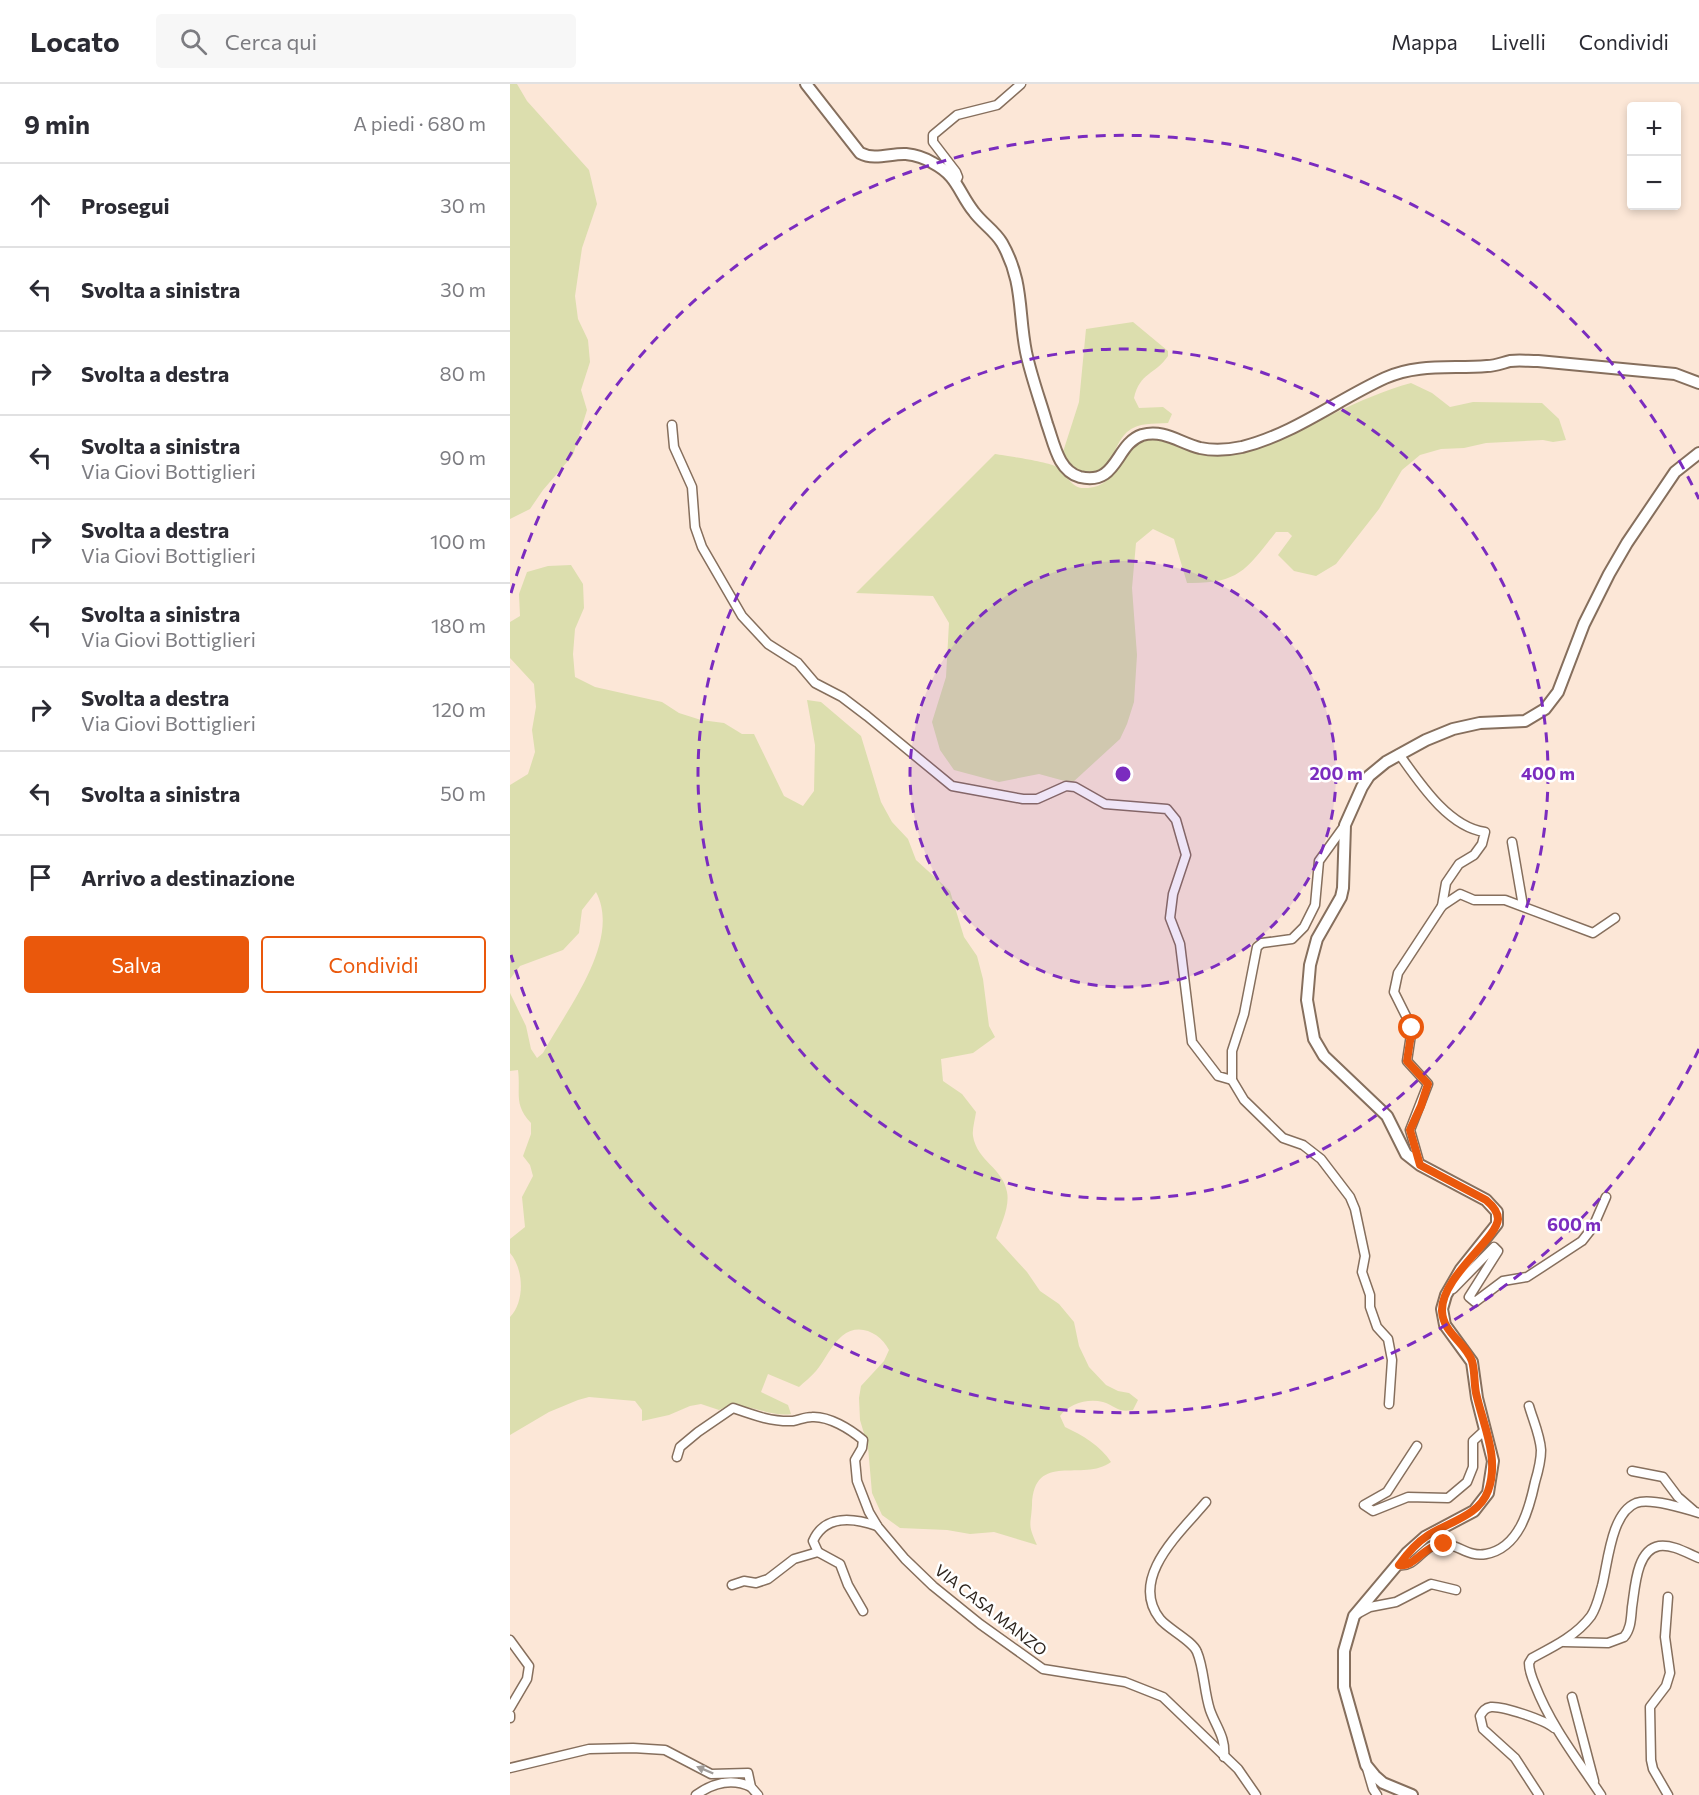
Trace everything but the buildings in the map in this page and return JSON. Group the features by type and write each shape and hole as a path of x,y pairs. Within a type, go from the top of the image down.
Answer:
{"street":[{"path":"806,84 861,153 878,157 907,154 922,157 935,164 956,181 975,214 1001,241 1019,289 1026,351 1042,408 1061,462 1070,472 1078,476 1095,477 1108,472 1126,448 1136,438 1143,435 1168,435 1196,446 1215,450 1249,445 1295,426 1386,378 1413,369 1538,361 1668,373 1686,376 1698,382"},
{"path":"956,181 958,177 956,172 933,142 933,135 957,115 997,105 1020,84"},
{"path":"672,424 674,447 692,487 695,527 702,547 742,616 768,644 798,663 815,683 842,697 952,786 1023,799 1037,799 1066,786 1075,787 1105,804 1167,809 1176,820 1186,855 1173,894 1170,918 1180,944 1192,1042 1218,1076 1232,1080"},
{"path":"1389,1404 1392,1360 1388,1339 1377,1327 1370,1307 1370,1295 1362,1272 1365,1256 1355,1209 1350,1197 1321,1159 1303,1145 1283,1138 1244,1100 1232,1080 1232,1052 1244,1014 1257,947 1262,943 1292,939 1304,927 1315,905 1319,861 1345,825 1352,806 1369,776 1399,754 1459,727 1491,722 1525,721 1545,709 1558,692 1584,624 1627,543 1676,472 1699,453"},
{"path":"1399,754 1424,789 1456,820 1475,831 1485,832 1482,844 1474,855 1459,864 1446,883 1442,906 1398,974 1394,992 1412,1028 1407,1061 1428,1084 1410,1130 1420,1165"},
{"path":"1345,825 1341,897 1317,939 1310,965 1307,1000 1314,1039 1324,1056 1383,1112 1406,1154 1420,1165 1486,1200 1495,1208 1498,1216 1494,1230 1461,1269 1446,1295 1442,1309 1451,1335 1472,1362 1474,1384 1493,1461 1490,1485 1484,1500 1473,1511 1425,1537 1407,1554 1354,1616 1344,1651 1344,1688 1372,1789 1377,1795"},
{"path":"1512,842 1523,906"},
{"path":"1442,906 1460,894 1474,900 1505,900 1593,933 1615,918"},
{"path":"1446,1295 1494,1247 1498,1251 1469,1297 1474,1302 1503,1281 1527,1278 1582,1241 1593,1227 1606,1197"},
{"path":"1399,1565 1405,1566 1412,1563 1427,1548 1438,1544 1450,1544 1475,1555 1494,1552 1511,1539 1526,1515 1541,1458 1539,1440 1528,1406"},
{"name":"VIA CASA MANZO","path":"677,1457 680,1447 733,1408 763,1418 794,1421 813,1417 834,1422 863,1440 862,1448 855,1460 857,1481 869,1512 878,1527 905,1559 933,1586 1042,1669 1125,1682 1163,1697 1238,1769 1256,1795"},
{"path":"1417,1446 1387,1492 1364,1505 1372,1511 1408,1497 1448,1498 1467,1482 1473,1467 1473,1441 1485,1430"},
{"path":"1632,1471 1663,1477 1678,1497 1697,1512"},
{"path":"1206,1502 1157,1562 1150,1582 1149,1597 1160,1618 1197,1650 1210,1711 1221,1731 1225,1745 1224,1757"},
{"path":"1601,1795 1556,1730 1545,1710 1529,1663 1532,1658 1564,1642 1591,1616 1596,1607 1607,1566 1613,1534 1623,1513 1636,1503 1643,1502 1697,1512"},
{"path":"863,1611 840,1564 818,1552 813,1541 817,1532 838,1519 869,1523 878,1527"},
{"path":"1564,1642 1608,1643 1624,1638 1630,1626 1640,1565 1653,1548 1670,1547 1699,1558"},
{"path":"732,1585 744,1581 756,1583 768,1579 794,1558 818,1552"},
{"path":"1354,1616 1370,1607 1396,1602 1431,1584 1456,1590"},
{"path":"1668,1597 1665,1637 1670,1673 1666,1686 1650,1707 1651,1760 1668,1795"},
{"path":"510,1640 529,1666 527,1679 510,1708"},
{"path":"1572,1697 1596,1787"},
{"path":"1539,1795 1515,1758 1483,1729 1480,1716 1490,1707 1501,1708 1546,1722 1556,1730"},
{"path":"510,1768 589,1749 665,1750 711,1774 748,1773 752,1787 758,1795"},
{"path":"1366,1765 1383,1783 1412,1795"},
{"path":"696,1795 711,1786 733,1781 740,1781 752,1787"}],"green space":[{"path":"510,84 517,84 527,101 589,170 597,204 582,248 575,296 578,319 588,340 590,362 581,390 587,410 573,455 530,509 510,519"},
{"path":"1133,322 1168,351 1168,356 1163,362 1140,383 1134,398 1139,408 1163,407 1172,414 1168,423 1141,425 1127,432 1106,466 1101,470 1082,472 1072,469 1062,455 1079,402 1086,329"},
{"path":"1411,383 1432,393 1450,407 1473,402 1542,403 1559,419 1566,440 1486,443 1464,448 1441,449 1420,455 1402,470 1379,509 1336,564 1316,576 1294,571 1278,555 1292,536 1288,532 1276,532 1257,556 1240,572 1219,581 1187,583 1174,539 1153,529 1136,543 1132,588 1137,655 1134,702 1120,739 1072,783 1039,774 999,782 954,770 940,750 932,722 946,677 949,623 933,596 856,593 995,454 1053,465 1080,488 1097,486 1113,474 1130,449 1146,439 1161,440 1201,453 1244,452 1271,444 1363,400"},
{"path":"571,565 583,584 584,608 575,629 573,654 575,677 595,687 662,702 679,713 701,720 724,723 742,734 754,734 784,796 803,806 814,791 815,745 807,700 821,702 861,736 881,802 892,822 908,839 916,860 950,891 964,937 977,956 983,979 989,1026 995,1037 973,1053 941,1059 943,1081 962,1094 976,1112 973,1133 975,1145 1005,1184 1007,1203 996,1238 1027,1272 1040,1291 1059,1304 1074,1322 1079,1346 1089,1367 1106,1385 1129,1393 1138,1400 1133,1410 1120,1410 1097,1401 1073,1405 1060,1416 1065,1427 1091,1442 1111,1462 1100,1468 1050,1473 1041,1478 1035,1488 1031,1521 1037,1545 994,1532 970,1534 947,1530 900,1528 882,1515 872,1493 868,1447 860,1420 859,1398 861,1386 884,1361 889,1350 875,1334 868,1331 855,1330 842,1336 816,1371 799,1387 768,1374 761,1392 788,1405 791,1414 737,1406 719,1410 701,1404 642,1421 642,1410 635,1401 589,1397 549,1412 510,1435 510,1317 518,1303 521,1285 518,1268 510,1253 510,1239 525,1227 522,1197 533,1176 530,1165 523,1156 531,1134 531,1123 520,1104 518,1070 510,1071 510,993 526,1026 531,1049 537,1058 543,1053 588,975 602,932 602,911 596,892 582,910 579,933 563,950 520,966 510,979 510,785 528,774 535,752 532,730 536,707 534,684 510,658 510,622 520,616 519,594 527,572 548,566"}],"route":[{"path":"1412,1028 1407,1061 1428,1084 1410,1130 1420,1165 1479,1195 1495,1208 1498,1216 1494,1230 1461,1269 1446,1295 1442,1309 1445,1326 1472,1362 1474,1384 1493,1461 1488,1493 1473,1511 1425,1537 1399,1565 1405,1566 1412,1563 1427,1548 1444,1544"}]}
